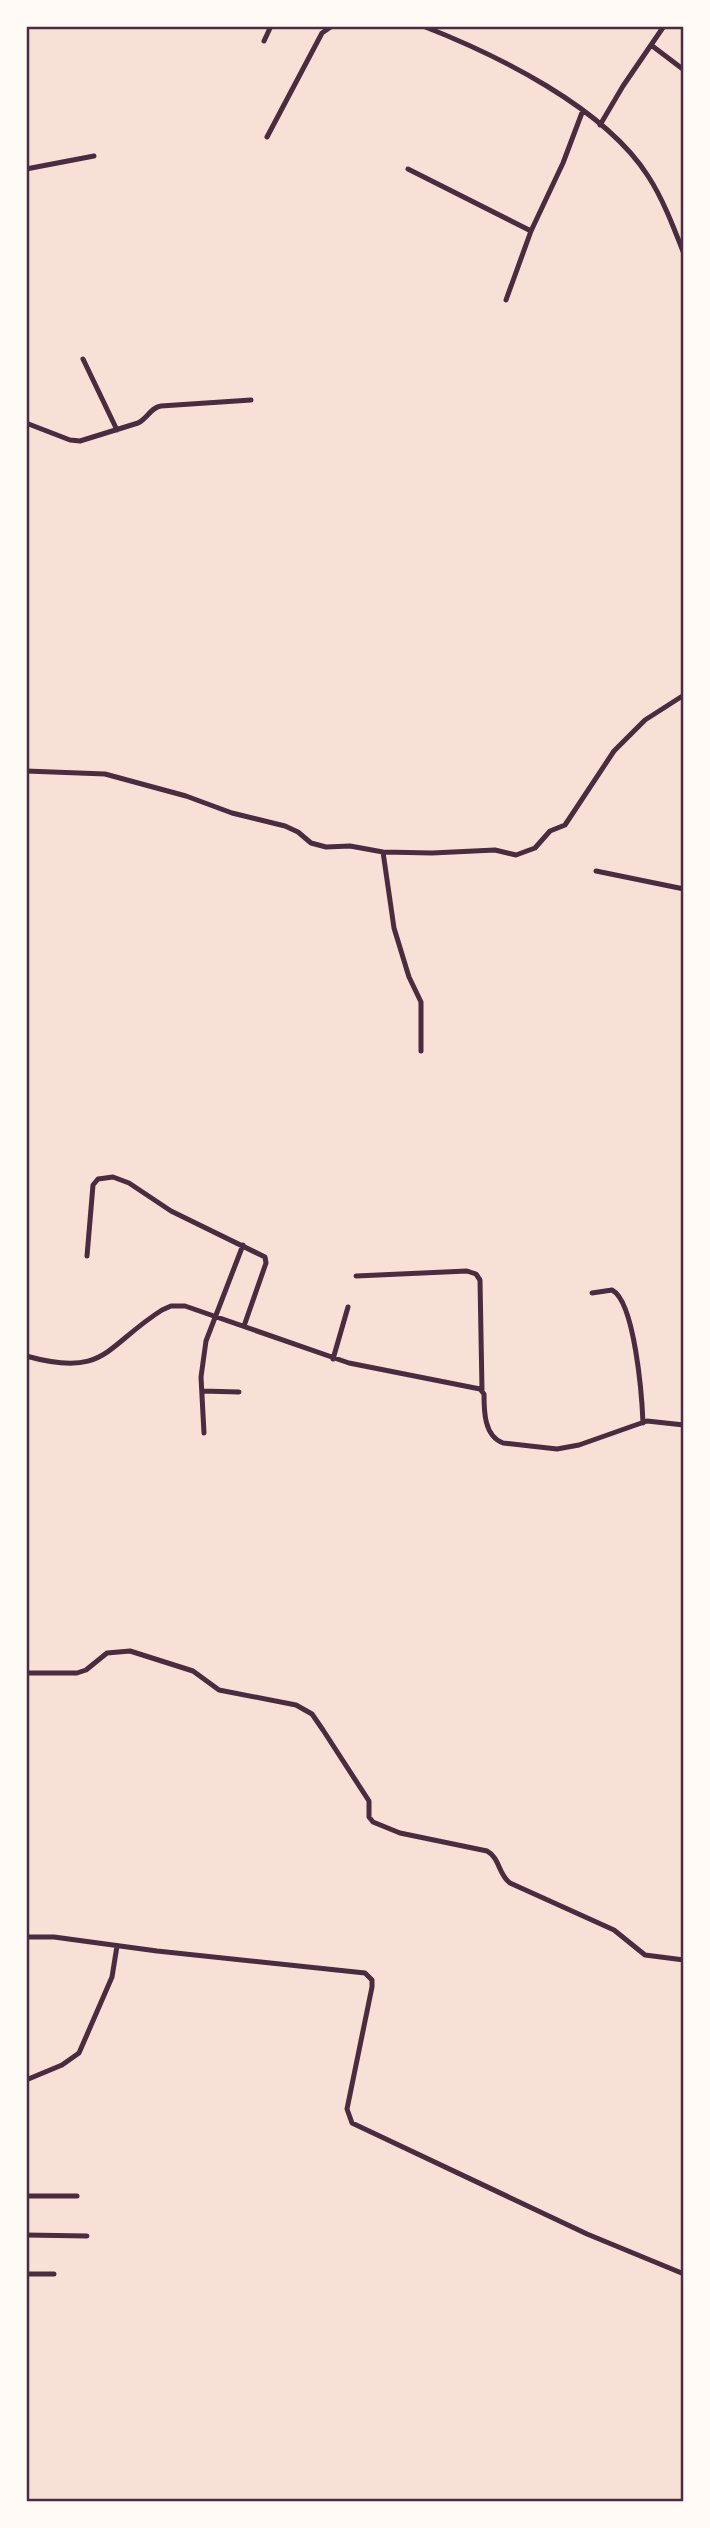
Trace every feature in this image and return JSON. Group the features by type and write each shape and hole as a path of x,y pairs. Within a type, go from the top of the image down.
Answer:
{"street":[{"path":"264,41 271,26"},
{"path":"267,137 322,33 332,26"},
{"path":"423,26 493,55 583,110 631,155 649,176 684,254"},
{"path":"600,125 664,26"},
{"path":"651,45 684,70"},
{"path":"506,300 531,231 563,163 583,110"},
{"path":"26,169 94,156"},
{"path":"408,169 531,231"},
{"path":"83,359 117,430"},
{"path":"26,423 80,441 143,420 150,410 161,405 251,400"},
{"path":"26,771 105,774 186,796 232,813 285,826 299,832 311,843 326,847 350,846 383,852 495,850 516,855 536,848 550,831 568,821 614,751 640,724 684,695"},
{"path":"383,852 394,928 409,977 421,1002 421,1051"},
{"path":"596,871 684,888"},
{"path":"87,1256 93,1185 98,1179 113,1177 129,1183 151,1199 201,1227 258,1252 266,1259 244,1326"},
{"path":"204,1433 202,1391 206,1341 243,1245"},
{"path":"356,1276 467,1271 476,1273 480,1280 482,1390 488,1430 493,1438 503,1443 562,1449 643,1423 684,1425"},
{"path":"592,1293 612,1290 623,1300 636,1355 643,1423"},
{"path":"26,1356 64,1363 94,1361 108,1353 150,1318 171,1306 185,1306 333,1359 482,1390"},
{"path":"333,1359 348,1307"},
{"path":"202,1391 239,1392"},
{"path":"26,1672 77,1673 86,1670 107,1653 130,1651 193,1671 219,1690 274,1699 302,1708 318,1722 369,1801 369,1817 373,1822 400,1833 491,1852 496,1857 503,1877 510,1883 614,1930 646,1955 684,1960"},
{"path":"26,1937 54,1937 369,1975 372,1987 347,2109 352,2123 569,2226 684,2274"},
{"path":"26,2080 62,2065 79,2053 112,1977 117,1945"},
{"path":"26,2196 77,2196"},
{"path":"26,2235 87,2236"},
{"path":"26,2274 54,2274"}]}
